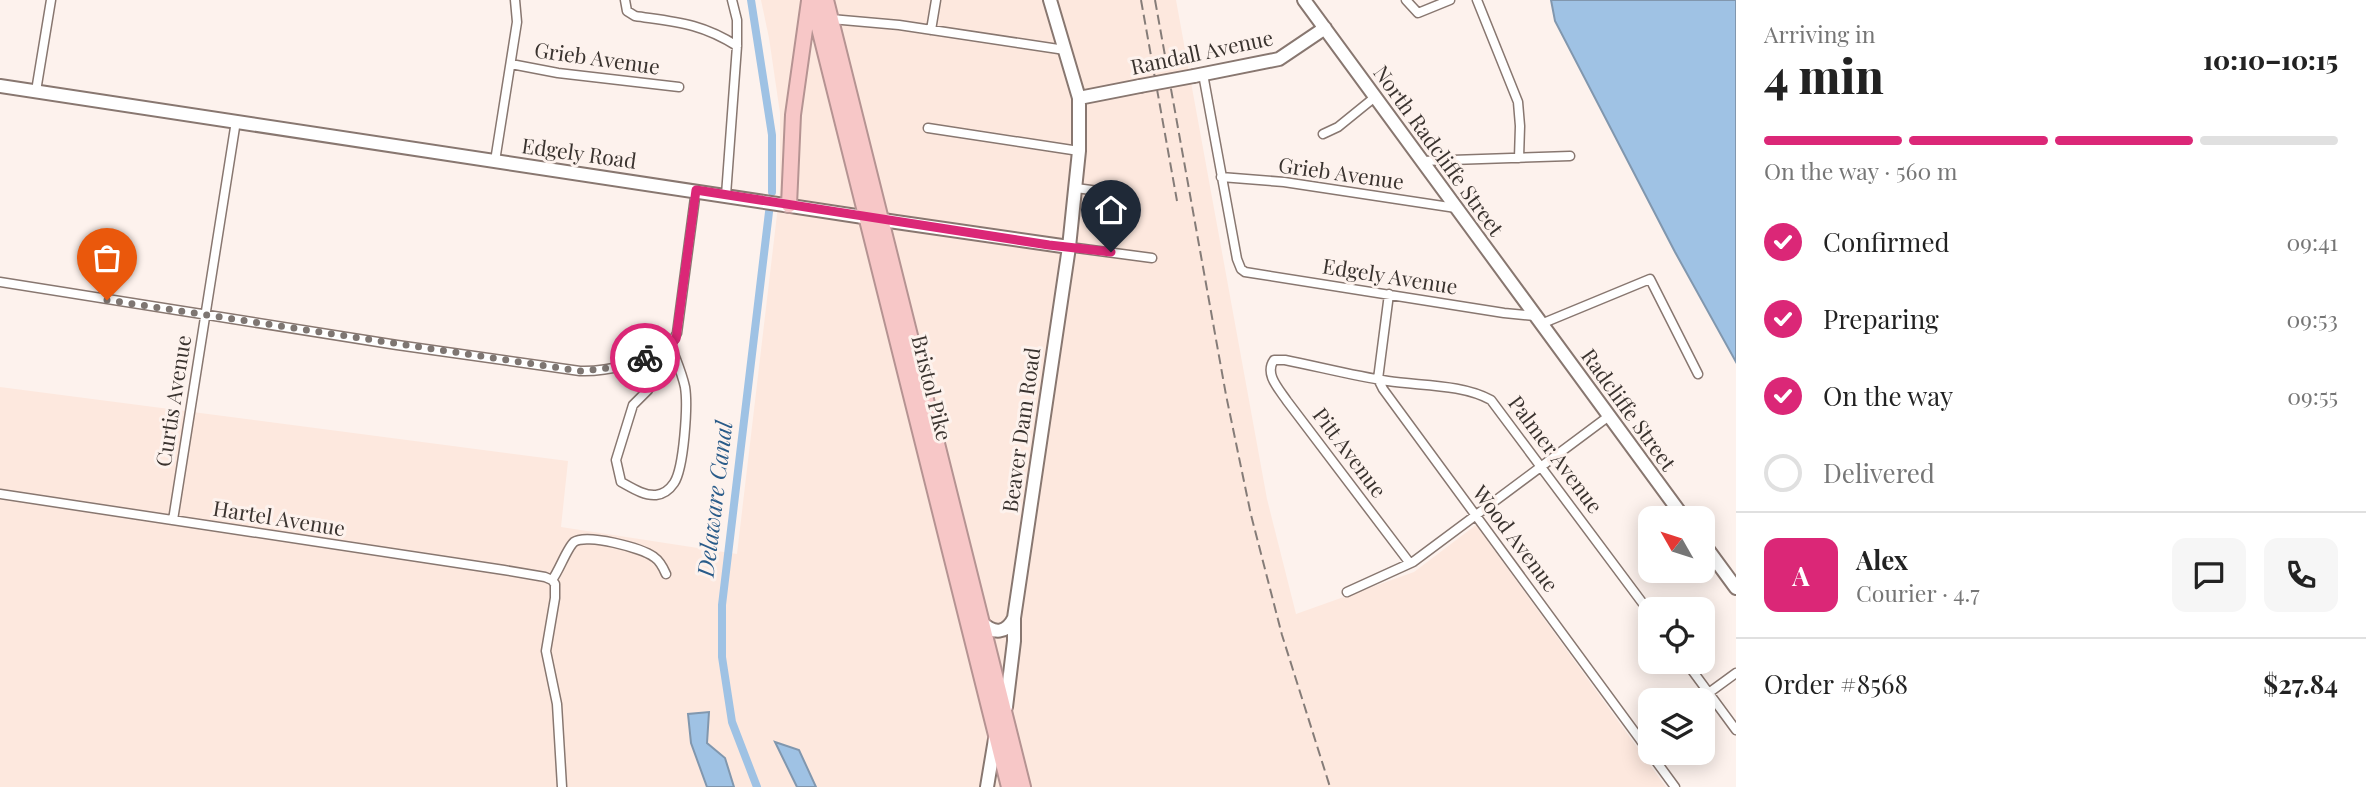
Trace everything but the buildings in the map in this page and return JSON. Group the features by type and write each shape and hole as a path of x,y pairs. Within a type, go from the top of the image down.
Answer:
{"highway":[{"path":"789,205 793,115 811,0"},
{"name":"Bristol Pike","path":"811,0 1009,787"},
{"name":"Bristol Pike","path":"827,0 1023,787"}],"main road":[{"name":"Beaver Dam Road","path":"1006,718 1014,618 1069,247 1079,151 1079,98 1050,0"},
{"name":"North Radcliffe Street","path":"1304,0 1538,320"},
{"name":"Randall Avenue","path":"1079,98 1279,59 1325,28"},
{"name":"Edgely Road","path":"0,86 1069,247"},
{"name":"Radcliffe Street","path":"1538,320 1675,506"},
{"path":"1715,559 1736,588"},
{"path":"982,623 994,631 1002,631 1009,627 1014,618"},
{"path":"987,787 995,732"}],"street":[{"path":"36,91 51,0"},
{"path":"495,161 517,22 515,0"},
{"path":"625,0 627,11 635,16 696,25 737,46"},
{"path":"726,195 737,46 737,20 732,0"},
{"path":"931,30 936,0"},
{"path":"1406,0 1418,13 1450,0"},
{"path":"1477,0 1518,102 1519,158"},
{"path":"831,19 931,30 1065,50"},
{"name":"Grieb Avenue","path":"511,64 558,73 679,87"},
{"path":"1199,75 1221,177"},
{"path":"1323,134 1338,127 1375,97"},
{"name":"Curtis Avenue","path":"173,520 236,121"},
{"path":"928,128 1079,151"},
{"name":"Grieb Avenue","path":"1422,161 1570,156"},
{"name":"Grieb Avenue","path":"1221,177 1284,182 1456,208"},
{"name":"Edgely Avenue","path":"1221,177 1237,259 1245,272 1538,320 1650,279 1698,374"},
{"path":"1076,188 1121,194"},
{"path":"671,346 686,397 681,457 673,485 662,494 650,495 621,482 616,460 633,405 648,390 677,333 696,190"},
{"name":"Edgely Road","path":"1069,247 1152,258"},
{"path":"0,282 580,371 609,368 659,355 671,346"},
{"path":"1378,379 1389,294"},
{"name":"Palmer Avenue","path":"1271,363 1277,359 1286,360 1378,379 1483,395 1498,407 1638,597"},
{"name":"Pitt Avenue","path":"1271,363 1270,374 1287,401 1409,562"},
{"name":"Wood Avenue","path":"1378,379 1638,736"},
{"path":"1347,592 1413,562 1609,416"},
{"name":"Hartel Avenue","path":"0,494 505,570 552,580"},
{"path":"562,787 557,704 547,662 547,643 556,589 552,580 572,545 585,539 645,551 660,562 666,574"},
{"path":"1715,689 1736,673"},
{"path":"1715,701 1736,730"},
{"name":"Wood Avenue","path":"1659,765 1675,787"}],"shaded area":[{"path":"761,0 1176,0 1267,499 1296,614 1414,572 1476,525 1638,748 1638,765 1650,765 1666,787 0,787 0,387 568,461 561,527 737,554 780,189 780,113"}],"water":[{"path":"1551,0 1736,0 1736,362 1675,252 1555,21"},
{"path":"709,712 707,743 725,758 734,787 707,787 691,743 688,714"},
{"path":"775,742 799,750 816,787 797,787"}],"waterway":[{"name":"Delaware Canal","path":"751,0 772,135 772,192"},
{"name":"Delaware Canal","path":"757,787 732,722 722,657 722,605 769,212"}],"railway":[{"path":"1141,0 1177,201"},
{"path":"1155,0 1226,395 1251,515 1282,635 1330,787"}],"way so far":[{"path":"107,300 580,371 591,372 645,358"}],"route":[{"path":"645,358 659,355 676,339 696,190 881,220 1111,252"}]}
